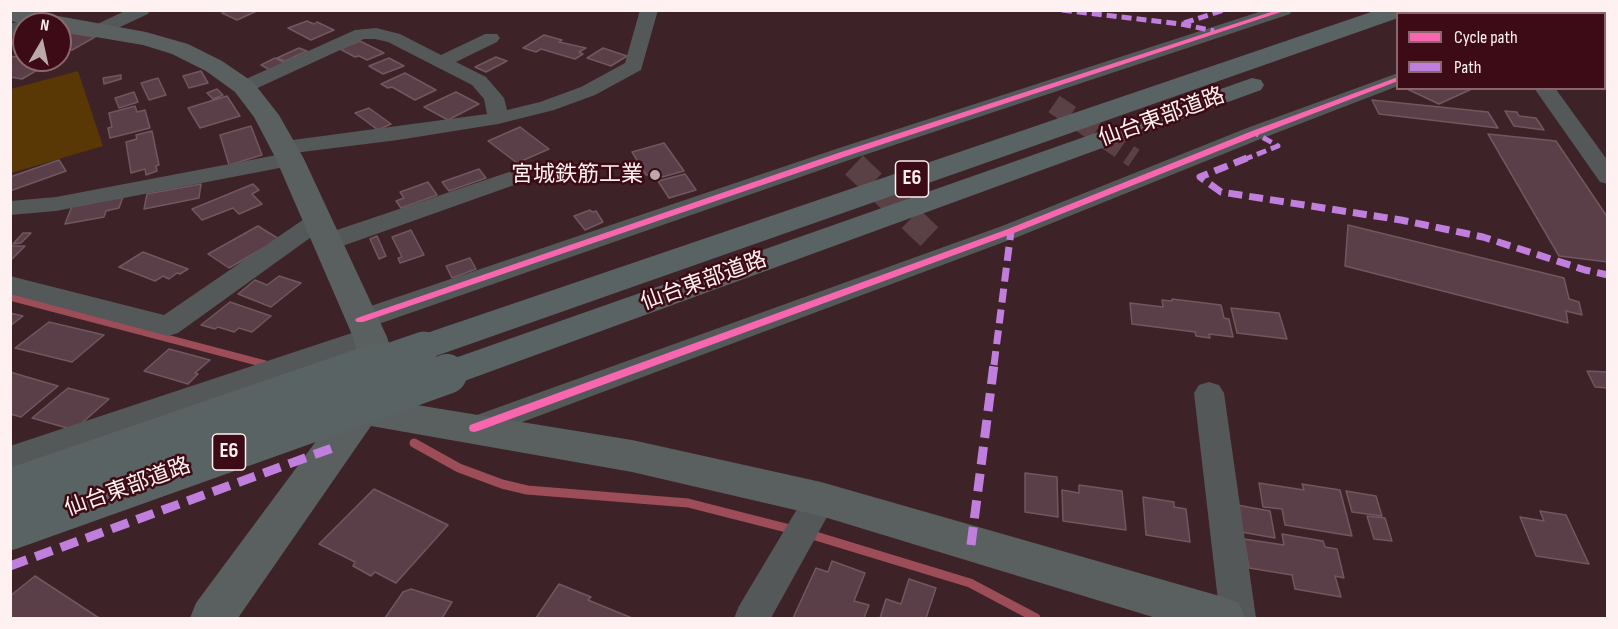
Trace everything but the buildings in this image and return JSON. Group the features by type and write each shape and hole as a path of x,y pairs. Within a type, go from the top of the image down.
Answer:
{"highway":[{"name":"仙台東部道路","path":"10,530 435,360 1400,10"},
{"name":"仙台東部道路","path":"10,489 435,360 1396,34"}],"street":[{"path":"99,30 142,10"},
{"path":"10,208 89,198 287,153 498,118 547,106 588,91 634,66 649,10"},
{"path":"10,459 365,328 849,159 1035,91 1284,10"},
{"path":"72,27 146,39 180,49 214,66 244,87 266,115 287,153 365,328 379,368 375,388 362,410 212,618"},
{"path":"244,87 361,34 376,33 394,38 480,81 494,99 498,118"},
{"path":"442,61 491,38"},
{"path":"474,428 939,247 1011,231 1396,80"},
{"path":"1545,90 1608,177"},
{"path":"1035,91 1054,104"},
{"path":"1134,158 1155,173"},
{"path":"10,285 168,326 323,231 509,179"},
{"path":"1209,393 1238,618"},
{"path":"362,410 632,456 807,522 1223,618"},
{"path":"752,618 807,522"}],"shaded area":[{"path":"78,71 103,146 11,173 11,89"}],"waterway":[{"path":"10,297 265,364"},
{"path":"414,443 459,468 502,484 527,490 688,503 794,530"},
{"path":"809,534 970,583 1036,618"}],"tunnel":[{"path":"1413,10 1416,12"},
{"path":"1054,104 1134,158"},
{"path":"854,165 933,240"}],"marked path":[{"path":"1062,10 1181,24 1214,31"},
{"path":"1184,23 1224,10"},
{"path":"1255,133 1278,146 1200,177 1221,192 1401,220 1483,237 1585,270 1608,275"},
{"path":"971,545 1011,231"},
{"path":"10,566 335,447"}],"cycle path":[{"path":"360,320 844,154 1284,10"},
{"path":"474,428 1011,231 1255,133 1396,80"}],"place":[{"name":"宮城鉄筋工業","path":"655,175"}]}
